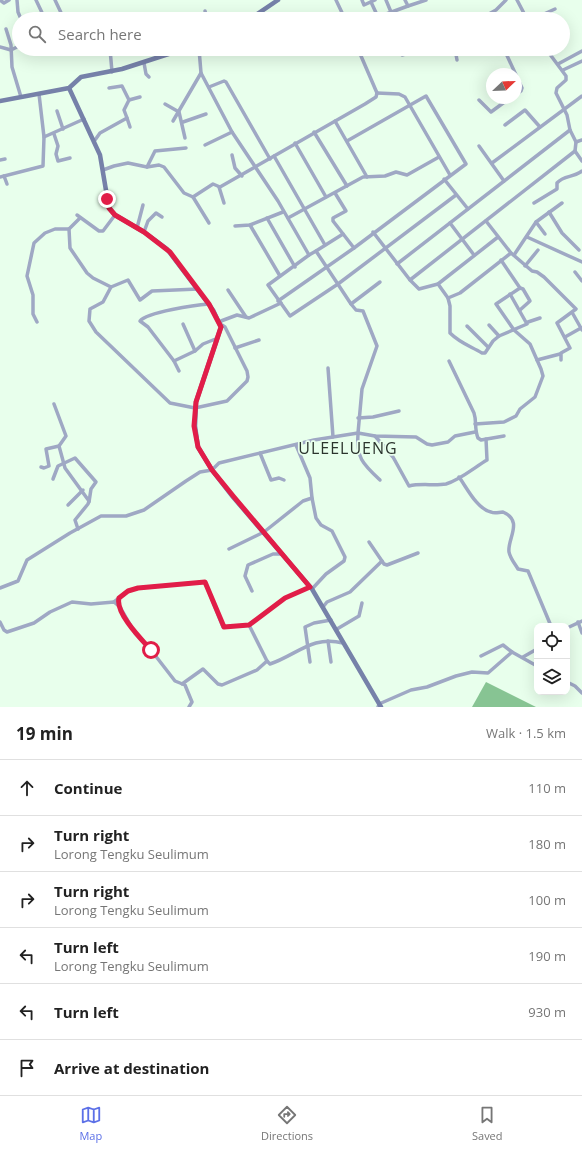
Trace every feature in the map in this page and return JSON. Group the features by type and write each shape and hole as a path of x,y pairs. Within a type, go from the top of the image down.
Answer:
{"street":[{"path":"0,0 4,3 10,0"},
{"path":"17,0 18,12"},
{"path":"36,0 42,12"},
{"path":"55,0 61,12"},
{"path":"260,12 278,0"},
{"path":"336,0 342,12"},
{"path":"362,0 364,5 373,1 376,12"},
{"path":"386,0 391,12 426,0"},
{"path":"405,0 408,6"},
{"path":"492,12 506,0"},
{"path":"517,0 523,12"},
{"path":"549,12 556,9"},
{"path":"6,29 11,50 12,67 21,97"},
{"path":"0,47 11,50"},
{"path":"558,64 582,50"},
{"path":"111,56 112,72"},
{"path":"0,101 69,88 81,77 112,72 164,56"},
{"path":"200,56 201,73 232,132 288,218 309,255"},
{"path":"362,56 378,93"},
{"path":"456,56 457,60"},
{"path":"507,56 513,68"},
{"path":"552,56 563,70 566,80 557,88 556,93 564,109 570,130 576,142 575,152 582,161"},
{"path":"563,70 582,61"},
{"path":"144,63 146,74 149,77"},
{"path":"173,122 201,73"},
{"path":"209,87 224,81 226,82 270,159"},
{"path":"110,88 122,86 129,100"},
{"path":"69,88 95,140 103,170 108,204 115,215 144,232 170,252 209,304 221,326 222,325 225,327 247,371 247,381 228,401 195,408 170,403 96,332 89,321 90,309 103,302 111,286"},
{"path":"378,93 401,95 405,97 450,175"},
{"path":"219,187 242,176 254,167 376,96 378,93"},
{"path":"4,179 43,166 44,137 39,94"},
{"path":"130,127 124,108 129,100 140,96"},
{"path":"347,141 425,96 428,97 466,161 464,166 444,179 373,232 274,308 247,318 231,316 221,321 218,338 195,408 197,444 200,452 212,470 311,588 337,629 343,643 379,706 411,690 427,687 456,676 472,672 488,673 512,652"},
{"path":"492,163 582,96"},
{"path":"479,100 490,112 501,104"},
{"path":"165,104 179,112 183,122 185,138"},
{"path":"505,125 524,110 540,128"},
{"path":"57,111 62,130"},
{"path":"183,122 206,114"},
{"path":"95,140 100,133 127,118"},
{"path":"44,137 54,134 84,119"},
{"path":"335,121 367,177"},
{"path":"397,264 570,130"},
{"path":"205,145 232,132"},
{"path":"314,132 347,186"},
{"path":"54,134 58,146 56,154 58,161 70,158"},
{"path":"576,142 582,140"},
{"path":"295,143 326,197"},
{"path":"479,146 504,181"},
{"path":"147,167 155,151 186,148"},
{"path":"410,280 462,238 575,152"},
{"path":"232,155 235,168 242,176"},
{"path":"274,156 325,245"},
{"path":"288,218 347,186 367,177 385,176 396,172 407,175 439,157"},
{"path":"0,160 5,159"},
{"path":"103,170 128,163 147,167 158,165 164,167 184,193 193,197 209,223"},
{"path":"534,204 556,190 558,181 563,178 575,176 582,171"},
{"path":"444,179 468,209"},
{"path":"193,197 214,184 219,187 224,203"},
{"path":"335,193 346,210 333,219 354,248"},
{"path":"343,234 309,255 268,286 288,315 291,316 338,284 456,195"},
{"path":"448,298 460,293 501,260 513,254 527,237 536,222 562,203"},
{"path":"137,228 143,205"},
{"path":"235,226 250,225 283,212"},
{"path":"549,212 562,233 579,250"},
{"path":"144,232 148,221 156,213 162,217"},
{"path":"77,215 101,231 115,215"},
{"path":"37,322 33,314 34,295 27,276 34,243 45,233 55,229 69,229 80,218"},
{"path":"267,218 295,267"},
{"path":"486,221 498,237 525,266 544,278 576,309 573,314 556,323 570,348 560,354 537,360"},
{"path":"536,222 545,234"},
{"path":"450,223 474,255"},
{"path":"250,225 280,276"},
{"path":"69,229 70,248 87,272 93,278 111,286 128,280 140,300 152,291 198,289"},
{"path":"373,232 397,264 419,289 438,284 498,237"},
{"path":"527,237 582,262"},
{"path":"525,266 538,250"},
{"path":"316,251 351,304 356,310 363,311 377,346 362,385 357,443 362,462 380,480"},
{"path":"501,260 530,302 520,310"},
{"path":"575,272 582,281"},
{"path":"351,304 380,282"},
{"path":"438,284 448,298 450,309 450,333 464,345 482,353 485,353 488,347 499,336 540,318"},
{"path":"475,424 504,422 516,416 520,409 535,397 543,376 530,344 514,330 496,304 520,288"},
{"path":"228,290 247,318"},
{"path":"510,294 528,322"},
{"path":"179,371 174,361 140,320 152,314 192,305 209,304"},
{"path":"565,338 582,329 573,314"},
{"path":"183,324 195,351"},
{"path":"489,324 499,336"},
{"path":"467,326 488,347"},
{"path":"174,361 195,351 202,344 218,338"},
{"path":"235,348 259,340"},
{"path":"560,354 562,360"},
{"path":"449,361 465,396 471,405 476,420 475,432 479,439 504,436"},
{"path":"328,368 333,437"},
{"path":"41,467 44,468 49,466 46,449 59,446 66,436 54,404"},
{"path":"358,418 377,416 399,411"},
{"path":"0,588 20,580 23,566 30,557 78,529 103,516 126,516 144,510 200,472 212,470 219,463 333,437 358,433 376,436 416,437 432,446 448,442 455,436 475,432"},
{"path":"376,436 394,460 408,486 422,483 447,483 460,477 487,460 486,439"},
{"path":"116,603 119,598 128,591 138,588 205,582 223,627 249,625 285,598 311,588 345,558 332,531 321,525 316,518 310,478 296,445"},
{"path":"59,446 65,468 83,490 89,502"},
{"path":"260,453 271,480 279,478 284,480"},
{"path":"53,480 57,466 75,458 96,482 91,489 89,502 75,520 78,529"},
{"path":"460,477 478,504 485,510 493,513 503,512 510,516 514,528 509,547 510,555 518,569 528,571 550,623"},
{"path":"68,505 83,490"},
{"path":"229,549 264,532 303,502 312,498"},
{"path":"369,542 382,561 388,565 418,554"},
{"path":"252,590 245,576 248,565 273,554 283,553"},
{"path":"323,607 327,602 350,592 382,561"},
{"path":"0,622 7,632 34,623 50,612 72,602 88,604 116,603"},
{"path":"116,603 135,633 151,650 175,681 182,684 192,702 189,707"},
{"path":"337,629 359,616 362,603"},
{"path":"310,662 305,627 314,623 331,620"},
{"path":"570,627 580,622 582,633"},
{"path":"249,625 267,661 272,664 308,645 330,640 343,643"},
{"path":"328,641 331,662"},
{"path":"481,656 503,645 512,652 534,664"},
{"path":"523,657 534,651"},
{"path":"182,684 204,669 218,684 222,685 259,669 267,661"},
{"path":"570,684 582,693"}],"green space":[{"path":"486,682 536,707 472,707"}],"district":[{"name":"ULEELUENG","path":"348,448"}],"route":[{"path":"107,199 109,208 115,215 144,232 170,252 213,310 221,327 196,402 194,426 198,447 212,470 310,587 285,598 249,625 224,627 205,582 138,588 128,591 119,598 118,604 133,631 151,650"}]}
